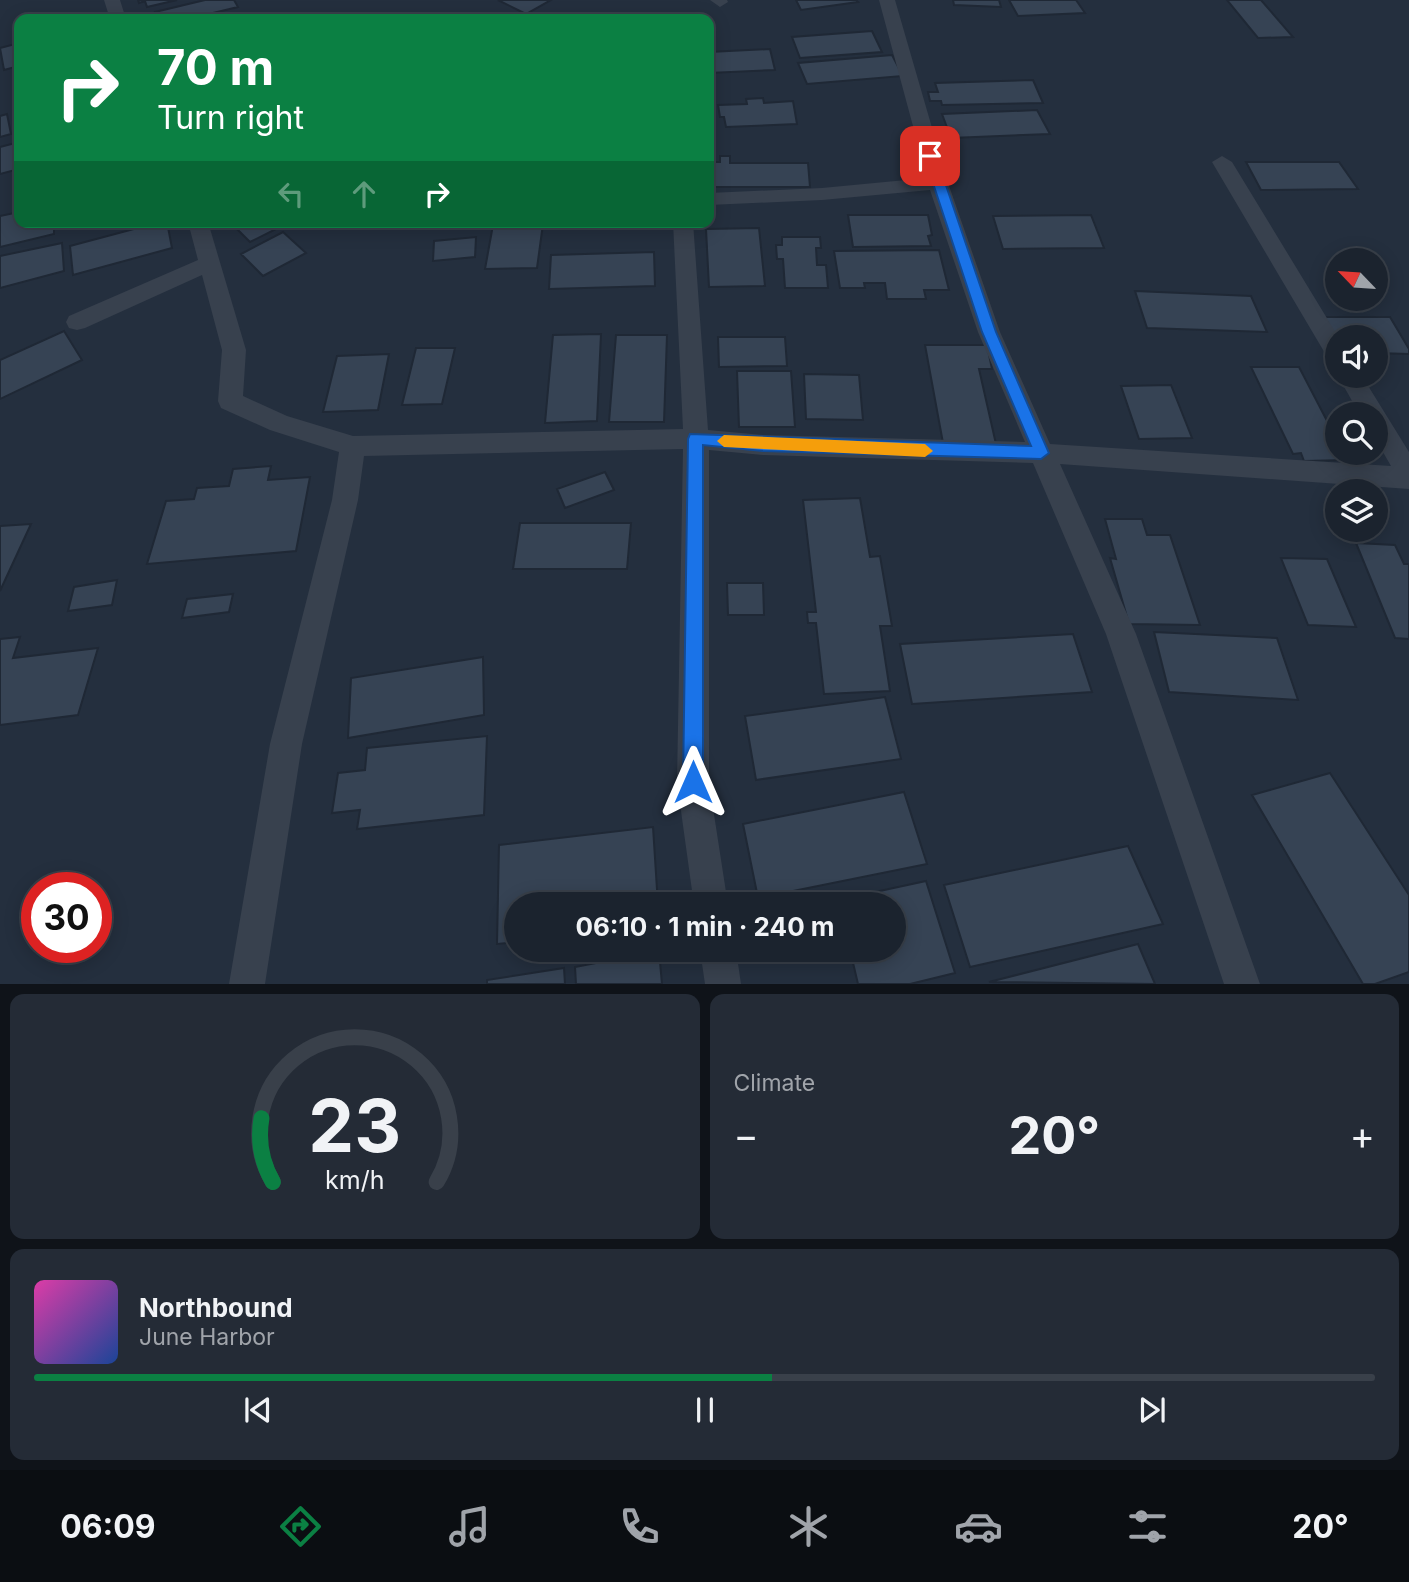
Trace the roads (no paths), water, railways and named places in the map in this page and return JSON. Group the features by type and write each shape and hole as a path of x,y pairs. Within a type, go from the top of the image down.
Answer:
{"street":[{"path":"887,0 937,183 989,332 1121,634 1242,984"},
{"path":"1222,162 1325,334"},
{"path":"714,199 822,194 937,183"},
{"path":"200,228 233,350 230,401 279,423 353,446 696,439 763,445 1041,453 1409,476"},
{"path":"683,228 696,439 693,782 709,892"},
{"path":"77,322 211,263"},
{"path":"1388,441 1409,476"},
{"path":"247,984 286,744 345,500 353,446"},
{"path":"720,962 723,984"}]}
